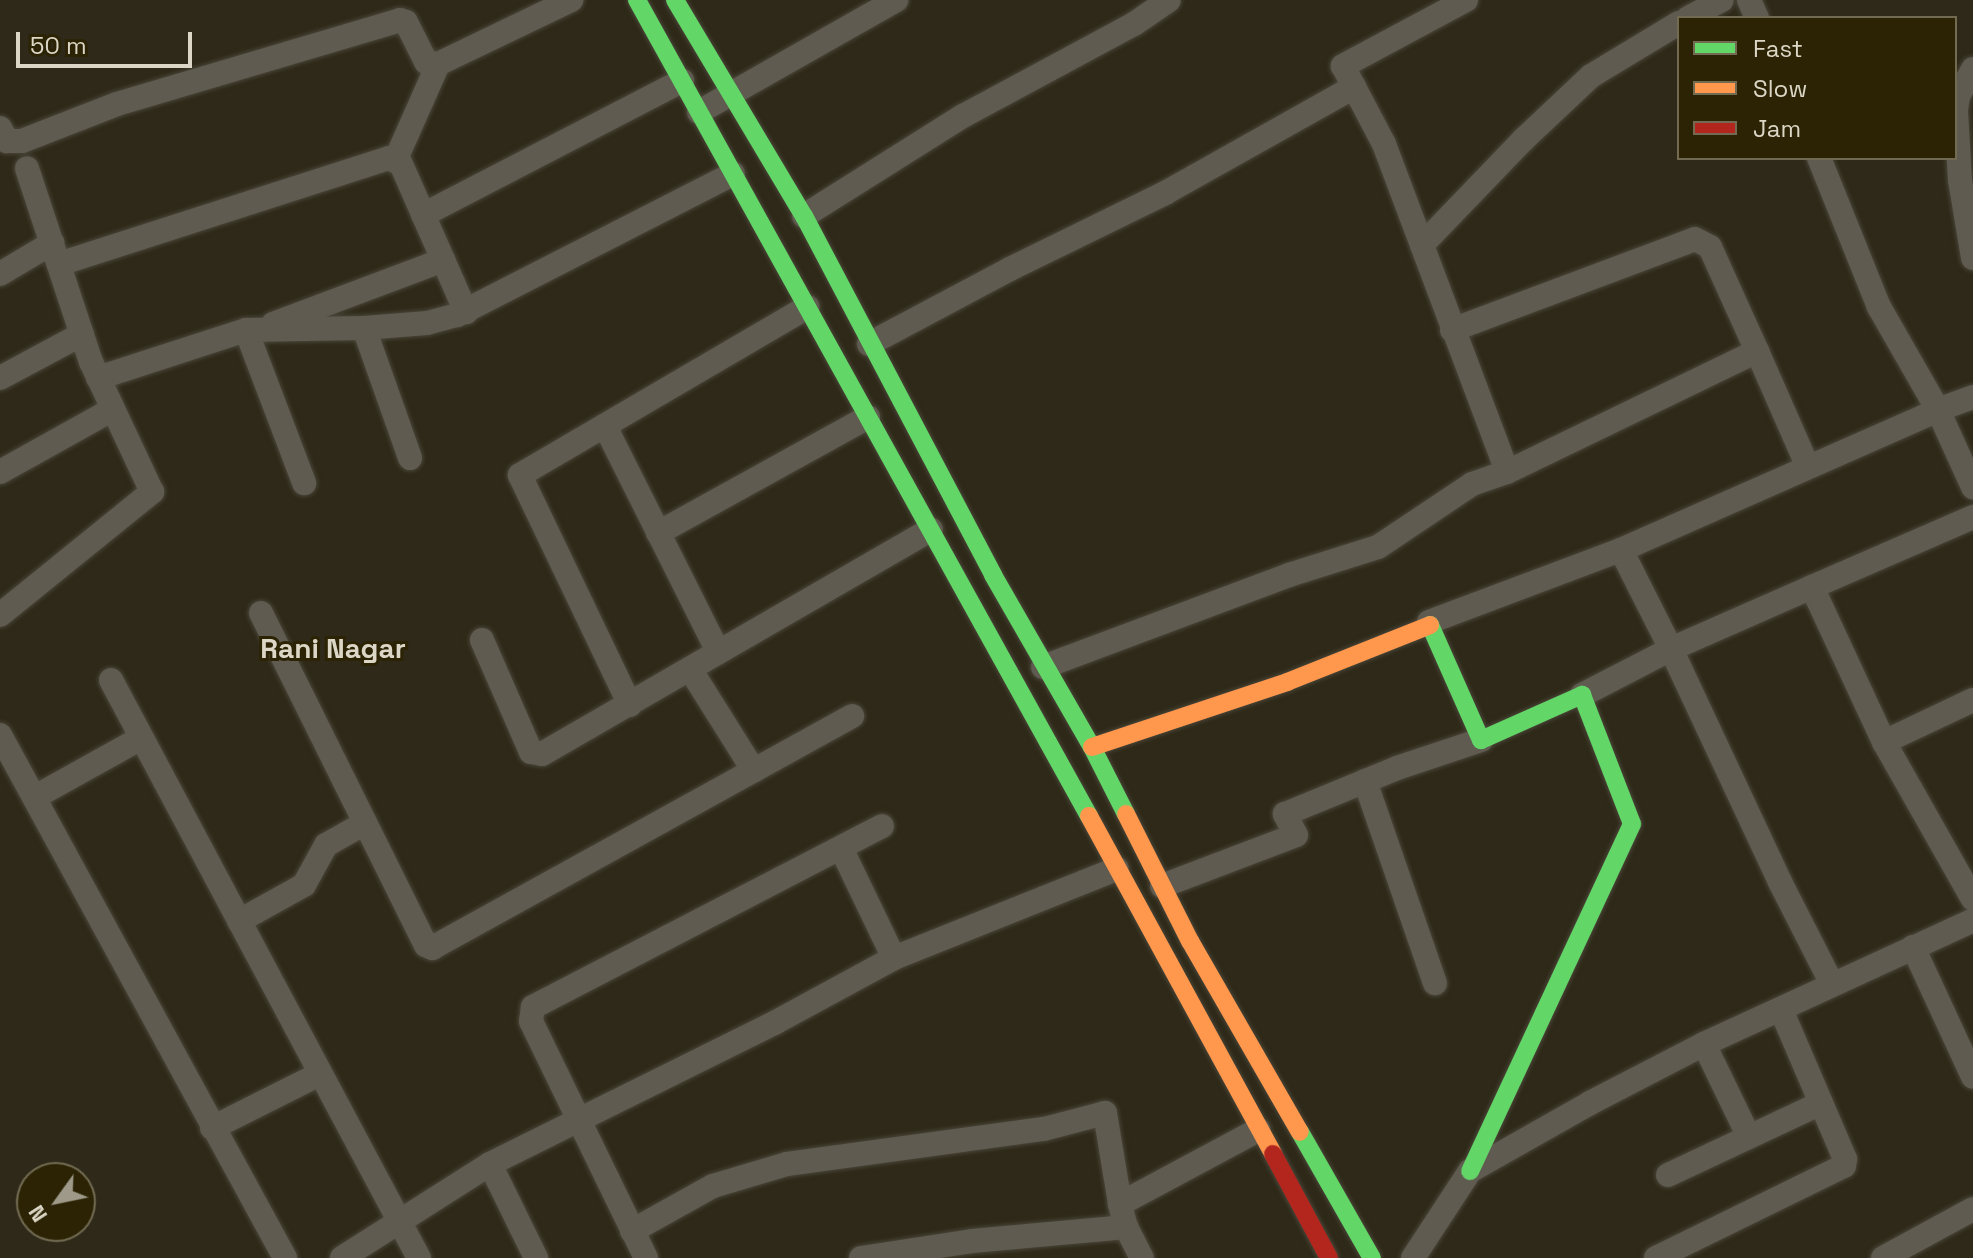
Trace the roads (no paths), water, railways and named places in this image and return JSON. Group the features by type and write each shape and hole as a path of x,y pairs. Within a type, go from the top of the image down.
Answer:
{"street":[{"path":"0,128 7,141 22,141 117,104 400,20 406,22 426,62 438,64 571,0"},
{"path":"637,0 931,529 1329,1258"},
{"path":"675,0 804,216 869,344 1043,667 1092,747 1162,886 1372,1258"},
{"path":"699,112 729,92 896,0"},
{"path":"804,216 963,116 1134,24 1169,0"},
{"path":"1466,0 1343,66 1384,144 1507,472"},
{"path":"1692,16 1722,0"},
{"path":"1422,245 1523,140 1591,76 1677,24"},
{"path":"438,64 396,159 466,312"},
{"path":"1957,104 1973,69"},
{"path":"423,215 682,81"},
{"path":"869,344 1010,269 1165,193 1354,87"},
{"path":"1957,128 1960,180 1973,258"},
{"path":"0,274 56,254 389,158 396,159"},
{"path":"1820,160 1879,307 1938,410 1973,487"},
{"path":"0,615 150,496 151,488 98,378 27,168"},
{"path":"254,328 313,331 364,328 427,323 466,312 733,174"},
{"path":"1452,330 1695,239 1710,247 1807,465"},
{"path":"98,378 254,328 443,260"},
{"path":"630,705 520,477 807,307"},
{"path":"254,328 304,483"},
{"path":"364,328 410,458"},
{"path":"0,378 82,334"},
{"path":"1043,667 1289,575 1378,547 1472,484 1507,472 1757,351"},
{"path":"1092,747 1287,682 1429,622 1621,550 1807,465 1973,397"},
{"path":"0,472 113,409"},
{"path":"658,533 868,417"},
{"path":"605,426 718,652"},
{"path":"1162,886 1296,835 1285,814 1365,781 1481,740 1582,695 1671,649 1973,517"},
{"path":"482,640 531,752 536,755 630,705 931,529"},
{"path":"1621,550 1832,984"},
{"path":"1812,587 1884,742 1973,899"},
{"path":"261,613 426,945 432,948 852,716"},
{"path":"1429,622 1481,740"},
{"path":"690,669 754,771"},
{"path":"111,680 419,1258"},
{"path":"1413,1258 1470,1171 1632,824 1582,695"},
{"path":"1884,742 1973,700"},
{"path":"0,735 285,1258"},
{"path":"35,797 141,738"},
{"path":"1365,781 1435,983"},
{"path":"239,921 304,885 326,845 365,823"},
{"path":"646,1258 531,1021 533,1007 882,826"},
{"path":"841,848 894,958"},
{"path":"342,1258 490,1164 776,1022 894,958 1117,869"},
{"path":"1470,1171 1590,1103 1704,1044 1973,920"},
{"path":"1913,947 1973,1077"},
{"path":"1656,1258 1844,1166 1845,1159 1781,1010"},
{"path":"1704,1044 1749,1137"},
{"path":"212,1128 320,1074"},
{"path":"1668,1175 1821,1103"},
{"path":"632,1231 713,1186 787,1164 1044,1129 1105,1113 1123,1216 1142,1258"},
{"path":"861,1258 1123,1216 1258,1130"},
{"path":"490,1164 536,1258"},
{"path":"1883,1258 1973,1209"}],"district":[{"name":"Rani Nagar","path":"333,648"}]}
